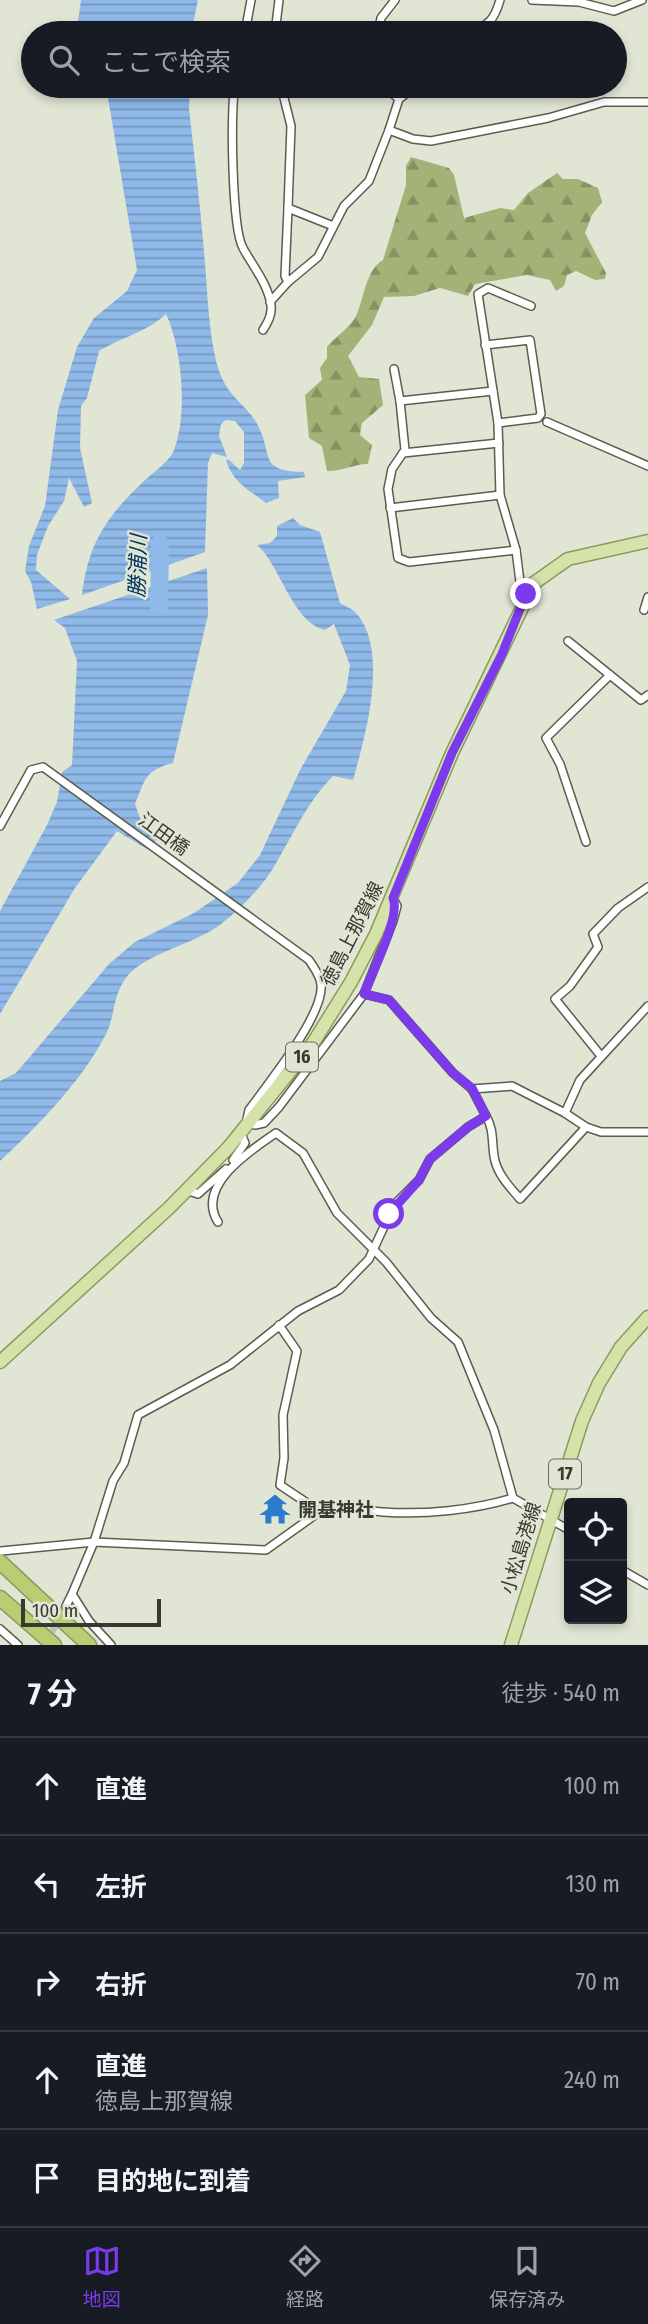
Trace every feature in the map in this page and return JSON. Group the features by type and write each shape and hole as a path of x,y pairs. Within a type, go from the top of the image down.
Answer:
{"highway":[{"path":"1,1556 89,1645"},
{"path":"0,1588 27,1621"},
{"path":"0,1598 54,1645"}],"main road":[{"name":"徳島上那賀線","path":"0,1362 186,1190 241,1134 331,1016 393,898 452,753 502,654 526,594 541,575 568,559 648,541"},
{"name":"小松島港線","path":"511,1645 582,1421 599,1383 621,1348 648,1317"},
{"name":"徳島上那賀線","path":"0,1373 33,1334"}],"street":[{"path":"247,21 251,0"},
{"path":"276,21 279,0"},
{"path":"380,21 395,0"},
{"path":"492,21 500,0"},
{"path":"532,0 579,2 614,11 642,0"},
{"path":"234,98 232,146 243,248 270,302 269,320 263,330"},
{"path":"284,98 291,126 285,264 288,282"},
{"path":"270,302 288,282 318,257 344,205 369,181 399,99"},
{"path":"389,130 414,139 431,141 548,118 604,102 648,102"},
{"path":"288,208 333,226"},
{"path":"526,594 520,582 516,550 500,495 498,423 478,300 482,290 497,291 531,306"},
{"path":"485,345 530,340 541,414 498,423"},
{"path":"394,369 405,445 389,478 390,508 398,558 409,562 516,550"},
{"path":"400,401 493,391"},
{"path":"547,422 648,466"},
{"path":"403,453 499,443"},
{"path":"390,508 500,495"},
{"path":"643,610 648,597"},
{"path":"568,641 641,700 648,695"},
{"path":"586,842 560,764 546,738 610,676"},
{"name":"江田橋","path":"0,825 31,770 43,766 309,960 321,985 315,1011 249,1110 247,1119 250,1124"},
{"path":"601,1056 555,999 570,986 598,947 593,934 618,908 648,887"},
{"path":"250,1124 264,1123 279,1107 364,994 393,921 397,906 393,898"},
{"path":"364,994 389,1000 453,1073 472,1088 493,1133 494,1156 499,1173 520,1199 586,1127"},
{"path":"565,1112 580,1080 648,1006"},
{"path":"472,1088 512,1086 565,1112 586,1127 601,1132 648,1132"},
{"path":"66,1606 94,1542 138,1415 230,1365 279,1325 339,1290 369,1259 394,1206 419,1180 430,1159 468,1127 486,1116"},
{"path":"186,1190 198,1194 231,1165 276,1133 303,1153 337,1213 374,1250 408,1293 458,1342 494,1430 513,1498"},
{"path":"218,1222 211,1209 212,1201 245,1143 241,1134"},
{"path":"279,1325 297,1351 283,1415 284,1458 280,1485 319,1511"},
{"path":"1,1556 94,1542 266,1550 319,1511 339,1504 373,1512 416,1512 491,1505 513,1498 564,1527"},
{"path":"627,1573 648,1585"},
{"path":"72,1594 89,1621 111,1645"},
{"path":"0,1629 18,1645"}],"green space":[{"path":"411,157 449,168 454,175 464,218 500,208 514,210 528,193 557,173 563,179 578,179 598,188 602,202 592,215 585,233 606,273 605,279 595,280 576,271 567,275 564,286 556,291 550,280 527,275 475,284 468,296 440,288 414,296 384,297 372,325 348,356 359,377 379,379 383,405 362,423 360,435 372,445 368,464 327,471 322,446 309,438 305,395 322,380 320,368 327,358 327,347 355,318 369,277 383,260 406,185 406,166"}],"water":[{"path":"81,0 198,0 194,21 78,21"},
{"path":"108,98 189,98 210,321 217,364 229,390 256,422 269,459 279,468 304,472 305,477 278,481 279,498 266,503 242,485 229,468 226,460 240,470 244,463 244,432 235,421 226,420 221,424 219,436 227,457 212,453 208,463 205,552 82,595 89,560 101,532 120,506 165,463 174,450 181,418 181,381 176,345 166,314 151,325 99,351 87,398 81,406 80,448 92,503 84,507 69,478 64,501 48,526 37,555 36,570 70,599 37,609 31,582 25,571 29,546 45,506 58,410 77,347 94,318 127,291 137,270"},
{"path":"293,518 300,525 320,532 340,603 354,611 365,627 371,647 372,693 353,780 333,776 324,786 308,807 270,873 229,918 211,931 133,970 121,986 109,1028 85,1069 44,1118 0,1161 0,1081 16,1073 109,964 135,942 194,913 238,883 260,855 300,770 346,691 350,665 334,624 325,630 304,616 257,545 270,543 277,536 277,526"},
{"path":"207,568 208,615 173,763 157,769 147,777 135,804 143,826 159,837 147,849 117,831 75,888 0,1014 0,911 47,825 57,802 62,772 72,765 77,661 65,628 54,620"}],"waterway":[{"name":"勝浦川","path":"159,607 160,544"}],"tunnel":[{"path":"47,1641 66,1606"}],"place":[{"name":"開基神社","path":"275,1509"}],"route":[{"path":"389,1214 419,1180 430,1159 468,1127 486,1116 472,1088 453,1073 389,1000 364,994 393,921 397,906 393,898 452,753 502,654 526,594"}]}
